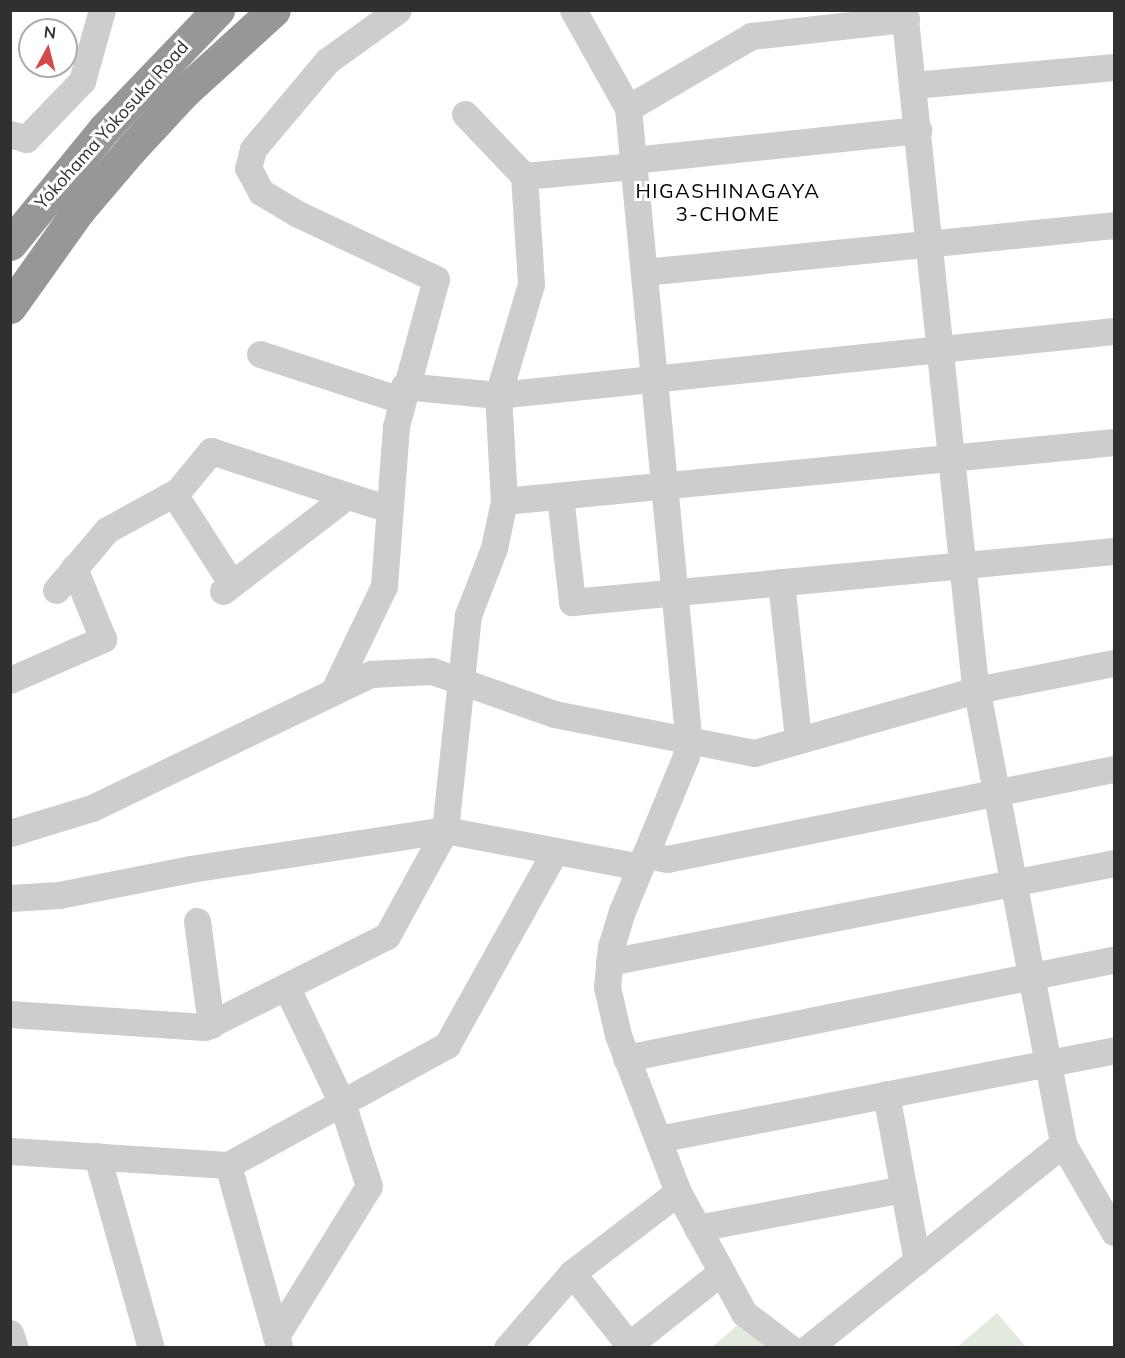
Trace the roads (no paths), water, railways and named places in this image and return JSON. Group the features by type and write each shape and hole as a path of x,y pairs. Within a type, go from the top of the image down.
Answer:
{"highway":[{"name":"Yokohama Yokosuka Road","path":"10,244 127,103 218,10"},
{"name":"Yokohama Yokosuka Road","path":"10,307 80,210 132,147 185,91 274,10"}],"street":[{"path":"10,134 26,139 82,81 102,10"},
{"path":"335,688 384,586 388,509 403,393 436,279 298,214 261,192 248,168 254,149 327,60 398,10"},
{"path":"573,10 628,108 656,379 688,740 686,756 622,911 609,962 607,987 626,1058 678,1192 720,1273 744,1313 790,1347"},
{"path":"628,108 751,36 905,15 954,461 976,690 1063,1144 1111,1217"},
{"path":"913,86 1114,65"},
{"path":"10,1014 211,1025 387,936 445,830 459,679 468,615 494,548 504,501 498,395 531,284 524,176 465,114"},
{"path":"524,176 918,130"},
{"path":"644,272 1114,225"},
{"path":"260,354 403,393 498,395 1114,332"},
{"path":"504,501 954,461 1114,442"},
{"path":"56,590 106,530 174,494 211,451 388,509"},
{"path":"174,494 228,588 347,496"},
{"path":"560,496 572,602 1114,551"},
{"path":"10,680 103,639 74,568"},
{"path":"781,582 798,740"},
{"path":"10,833 92,808 335,688 398,670 432,671 554,714 754,753 976,690 1114,663"},
{"path":"10,898 59,895 191,876 445,830 555,850 642,861 667,859 995,791 1114,769"},
{"path":"10,1151 228,1165 447,1045 555,850"},
{"path":"609,962 1114,863"},
{"path":"197,921 211,1025"},
{"path":"626,1058 1114,960"},
{"path":"278,1342 369,1186 342,1102 286,988"},
{"path":"658,1139 1114,1050"},
{"path":"886,1094 917,1261"},
{"path":"808,1347 1063,1144"},
{"path":"97,1156 152,1347"},
{"path":"228,1165 278,1342"},
{"path":"697,1228 903,1189"},
{"path":"507,1347 572,1273 678,1192"},
{"path":"572,1273 627,1346 720,1273"},
{"path":"10,1333 15,1347"}],"district":[{"name":"HIGASHINAGAYA 3-CHOME","path":"728,202"}]}
